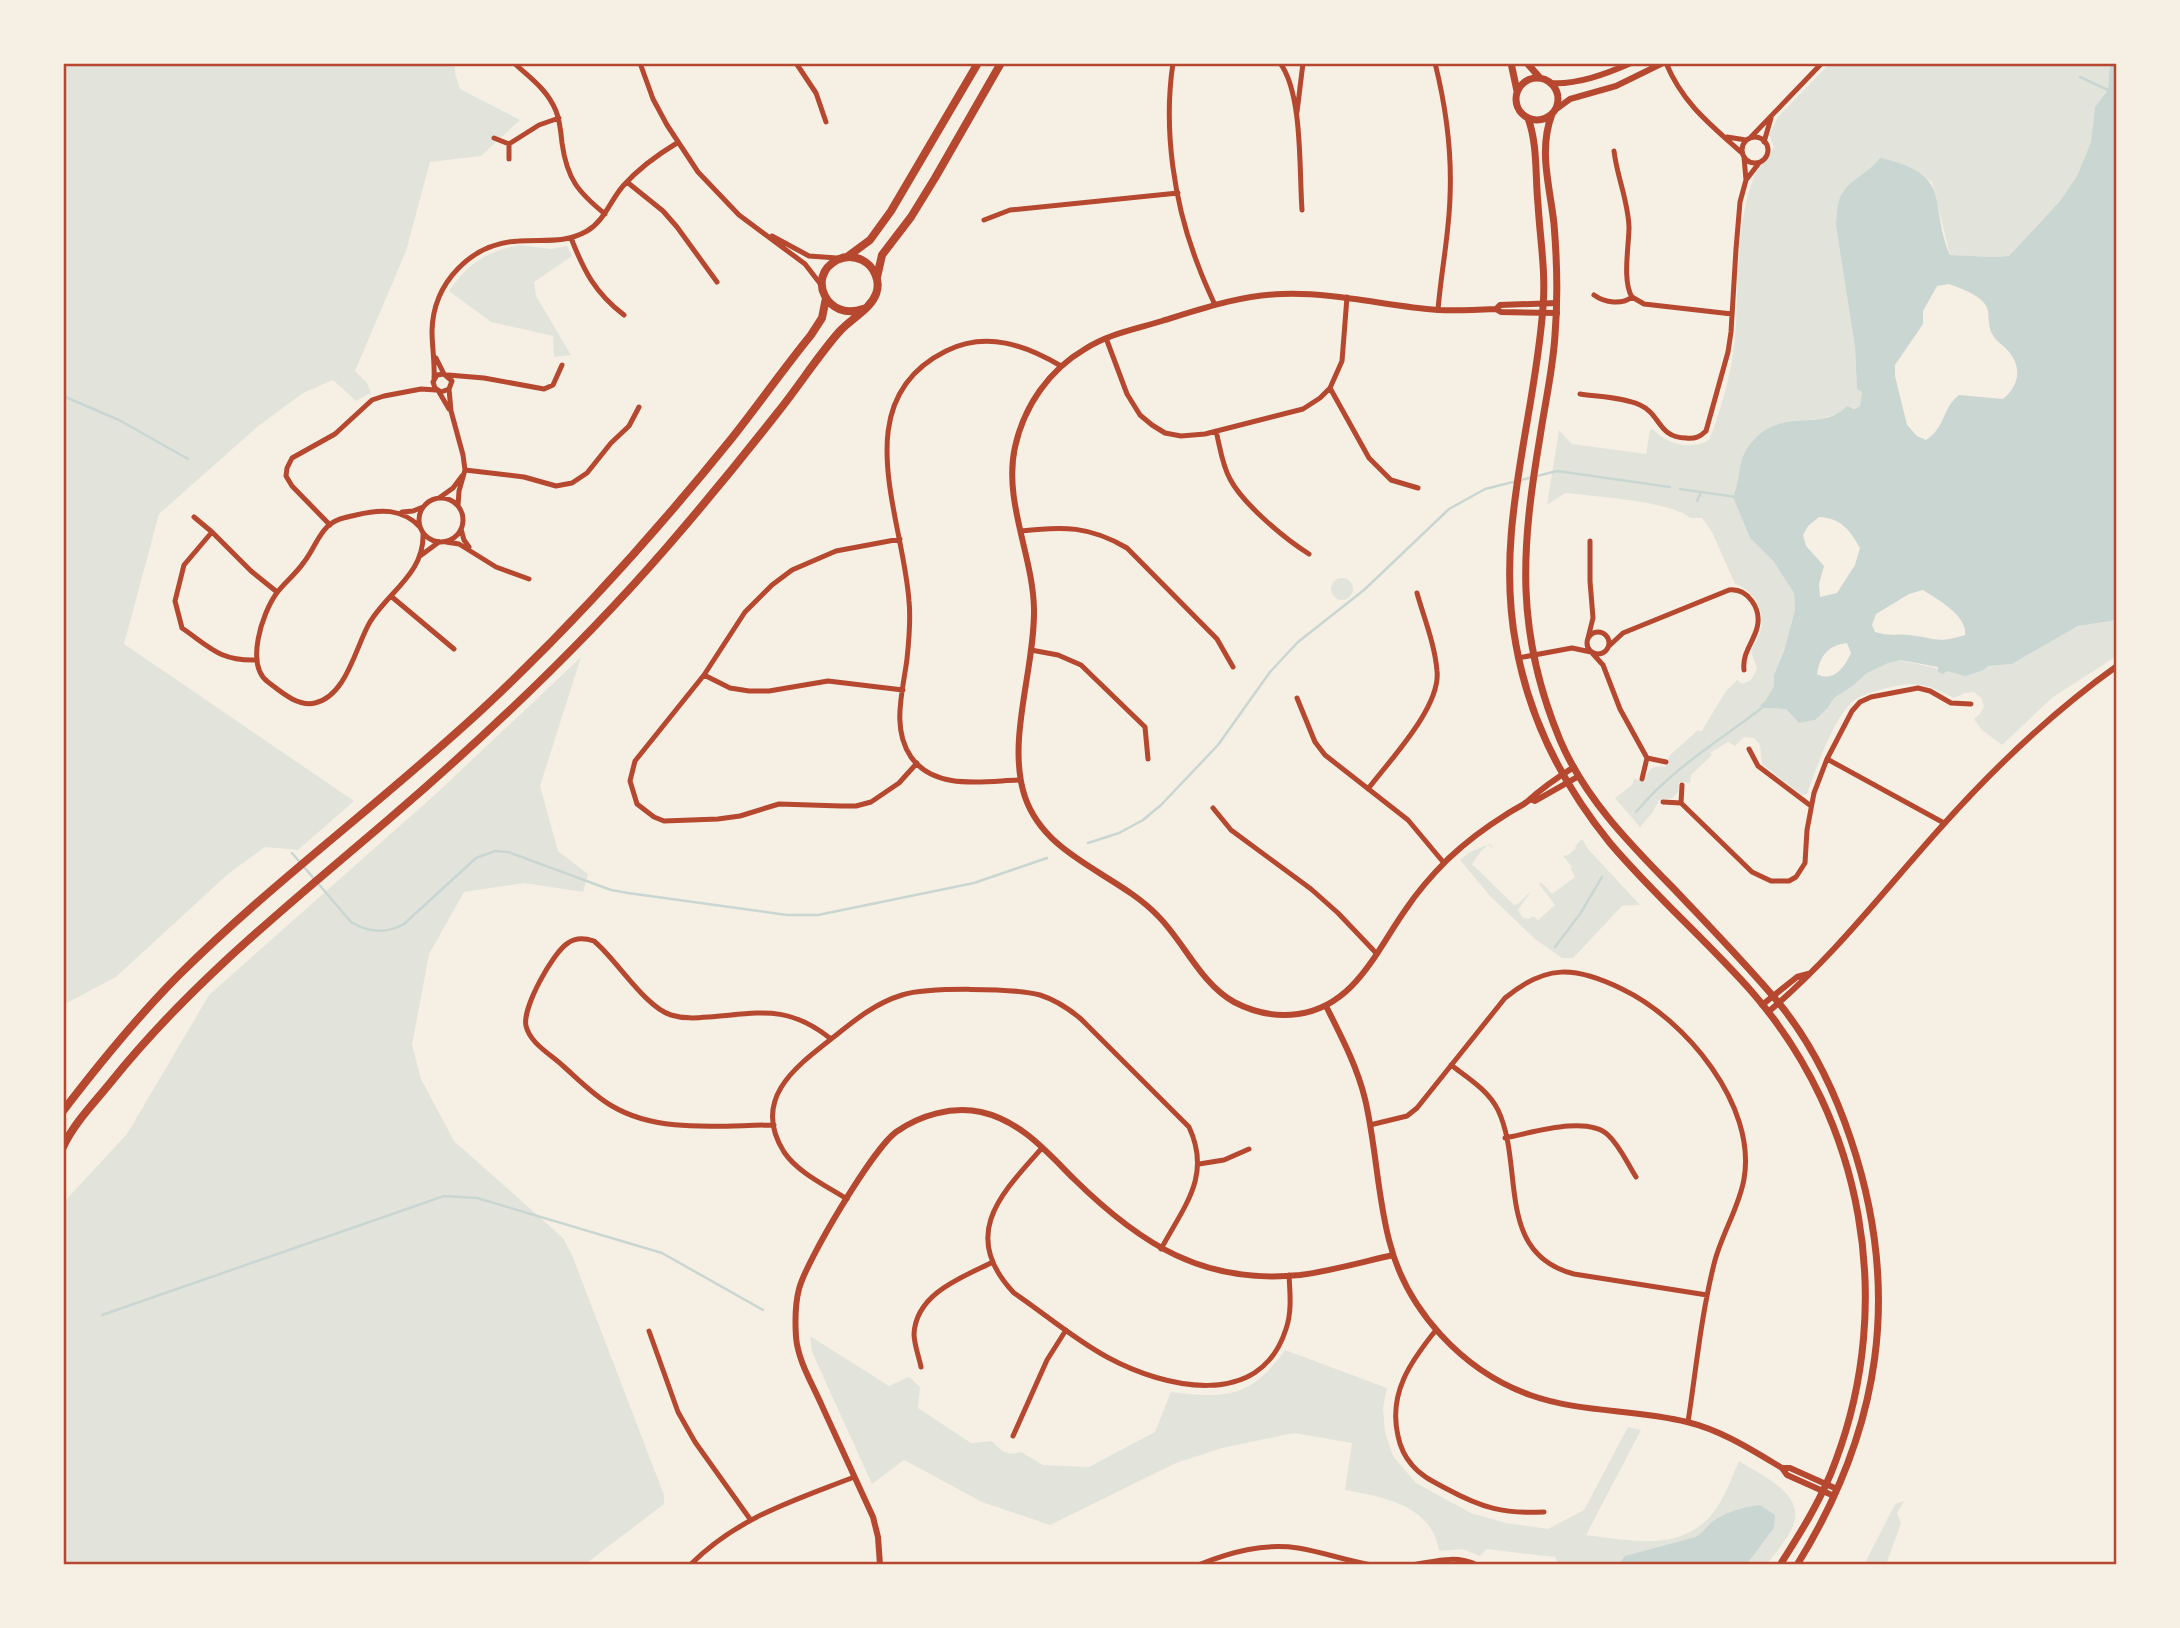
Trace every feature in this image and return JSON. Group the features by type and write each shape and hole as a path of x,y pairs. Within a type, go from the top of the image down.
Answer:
{"main road":[{"path":"863,309 846,312 831,305 822,286 827,269 870,240 891,211 978,63"},
{"path":"63,1147 89,1109 168,1015 214,969 453,764 590,631 655,560 779,411 839,330 876,296 882,256 911,217 1001,63"},
{"path":"1511,63 1517,92 1516,104 1522,115 1540,120 1553,112"},
{"path":"1527,63 1540,78 1550,83 1557,93 1546,128 1545,159 1553,222 1557,313 1555,341 1531,488 1524,564 1525,601 1532,656 1561,741 1579,776 1625,838 1724,941 1776,1000 1821,1068 1845,1122 1868,1198 1878,1250 1880,1305 1875,1361 1863,1417 1835,1493 1818,1531 1797,1565"},
{"path":"1517,92 1524,82 1540,78"},
{"path":"1528,118 1535,144 1544,303 1518,471 1508,565 1518,658 1536,719 1567,782 1612,845 1765,1008 1797,1055 1825,1107 1851,1184 1863,1245 1867,1298 1863,1353 1848,1427 1825,1488 1780,1565"},
{"path":"844,258 866,262 877,278"},
{"path":"63,1111 102,1061 178,976 458,732 527,667 594,598 733,436 811,335 822,318 826,298"}],"street":[{"path":"514,63 527,72 548,96 559,118 564,159 573,182 582,195 605,214"},
{"path":"523,63 527,72"},
{"path":"640,63 653,99 677,143 698,172 717,195 739,215 805,264 822,286"},
{"path":"796,63 816,93 825,122"},
{"path":"1173,63 1170,105 1178,193 1194,256 1214,305"},
{"path":"1280,63 1292,85 1302,210"},
{"path":"1297,132 1303,63"},
{"path":"1435,63 1447,125 1450,160 1449,213 1438,310"},
{"path":"1550,83 1574,82 1631,63"},
{"path":"1553,112 1570,99 1616,86 1665,63 1696,112 1753,163 1760,162"},
{"path":"1580,394 1634,402 1650,411 1669,435 1681,438 1701,437 1709,424 1728,352 1740,202 1746,180 1742,146 1821,63"},
{"path":"509,144 539,125 559,118"},
{"path":"1746,180 1766,154 1765,142 1770,118"},
{"path":"1724,136 1759,138 1765,142"},
{"path":"494,138 509,144"},
{"path":"451,411 434,380 432,330 444,285 463,263 479,252 505,243 560,241 590,229 605,214 638,170 677,143"},
{"path":"509,144 509,159"},
{"path":"1614,151 1616,168 1624,187 1628,208 1628,284 1632,297 1644,304 1732,314"},
{"path":"627,182 677,226 717,282"},
{"path":"984,220 1010,210 1178,193"},
{"path":"763,232 809,256 844,258"},
{"path":"571,238 582,266 606,301 624,315"},
{"path":"1557,313 1500,312 1496,309 1438,310 1347,297 1281,294 1214,305 1106,338 1084,349 1061,366 1041,388 1030,407 1015,449 1013,491 1032,586 1034,613 1019,746 1020,780 1030,809 1048,835 1061,847 1149,906 1169,927 1212,984 1225,996 1250,1009 1268,1014 1297,1014 1326,1006 1355,985 1407,907 1444,863 1479,832 1574,767"},
{"path":"1594,296 1622,303 1632,297"},
{"path":"1106,338 1127,394 1135,409 1152,425 1165,433 1181,436 1216,431 1303,409 1330,388 1342,361 1347,297"},
{"path":"1496,309 1500,305 1557,303"},
{"path":"1020,780 948,780 928,772 905,747 900,726 910,628 909,602 887,463 886,433 899,394 918,369 953,348 986,341 1017,344 1061,366"},
{"path":"435,356 452,381 451,411 463,455 464,472 458,507 463,517 461,529 464,540 471,550"},
{"path":"421,389 437,375 446,374 544,389 553,385 562,365"},
{"path":"330,525 292,486 286,476 292,458 335,434 372,400 421,389 438,391 450,388 467,377"},
{"path":"1330,388 1369,458 1391,480 1418,488"},
{"path":"464,472 524,477 556,486 572,483 587,473 629,426 639,407"},
{"path":"1216,431 1226,468 1237,488 1283,537 1309,554"},
{"path":"461,529 454,538 441,542 420,556 404,584 370,622 344,679 319,702 303,704 265,680 256,660 264,619 277,592 304,562 330,525 339,519 376,510 413,512 453,488 464,472"},
{"path":"438,498 458,507"},
{"path":"420,556 419,517 423,507"},
{"path":"399,513 412,519 432,540 460,544 496,567 529,579"},
{"path":"194,517 277,592"},
{"path":"1021,531 1069,527 1090,530 1127,548 1217,639 1233,667"},
{"path":"212,532 184,565 175,601 182,628 219,655 229,659 256,660"},
{"path":"900,540 836,551 792,570 772,585 745,612 704,675 639,756 632,768 630,781 637,804 654,817 664,821 718,819 740,816 779,804 856,806 871,802 886,794 917,763"},
{"path":"1590,541 1593,618 1587,646 1604,665 1620,709 1647,758 1642,779"},
{"path":"1518,658 1572,648 1593,633 1623,633 1729,590 1739,589 1750,599 1758,623 1746,649 1744,670"},
{"path":"1367,789 1424,714 1435,694 1438,671 1417,593"},
{"path":"393,597 454,649"},
{"path":"1593,618 1608,639 1604,665"},
{"path":"1572,648 1600,654 1623,633"},
{"path":"1031,650 1070,658 1081,665 1145,727 1148,759"},
{"path":"1765,1008 1797,978 1808,974 1863,919 1944,823 2019,748 2085,690 2117,666"},
{"path":"704,675 730,688 749,691 769,691 828,681 902,690"},
{"path":"1663,802 1681,803 1752,872 1764,879 1782,883 1796,877 1805,863 1811,806 1827,759 1852,711 1860,702 1871,697 1918,688 1930,691 1951,703 1971,704"},
{"path":"1297,698 1315,742 1325,755 1408,820 1444,863"},
{"path":"1749,749 1758,766 1811,806"},
{"path":"1647,758 1666,762"},
{"path":"1827,759 1944,823"},
{"path":"1530,799 1535,801 1579,776"},
{"path":"1681,803 1682,785"},
{"path":"1213,808 1231,830 1311,889 1338,913 1377,954"},
{"path":"774,1125 659,1123 629,1115 594,1093 533,1040 527,1028 526,1013 530,1002 558,952 573,940 586,939 594,942 653,1004 669,1015 690,1018 783,1014 807,1021 831,1039"},
{"path":"1370,1125 1407,1116 1417,1108 1505,998 1518,986 1550,973 1563,971 1588,974 1624,989 1663,1015 1686,1036 1706,1061 1738,1117 1745,1142 1746,1160 1742,1188 1718,1250 1707,1296 1688,1422"},
{"path":"847,1199 793,1163 781,1145 774,1125 776,1098 793,1069 875,1007 903,995 922,991 1019,992 1053,1000 1081,1018 1184,1121 1195,1141 1199,1164 1194,1188 1161,1249"},
{"path":"1326,1006 1356,1069 1370,1125 1383,1214 1393,1255 1411,1295 1436,1330 1478,1368 1528,1395 1570,1406 1688,1422 1714,1431 1782,1468 1787,1475 1835,1493"},
{"path":"1451,1065 1490,1097 1498,1110 1525,1238 1545,1263 1574,1275 1707,1296"},
{"path":"880,1565 876,1527 800,1358 795,1320 798,1292 806,1270 872,1159 894,1133 924,1117 943,1112 978,1112 997,1116 1020,1129 1123,1224 1161,1249 1191,1262 1223,1271 1289,1275 1332,1269 1393,1255"},
{"path":"1505,1138 1575,1125 1593,1126 1609,1135 1636,1177"},
{"path":"1042,1148 1007,1187 995,1206 990,1220 988,1242 993,1262 1004,1282 1014,1293 1110,1358 1150,1375 1210,1386 1232,1384 1246,1379 1259,1370 1280,1344 1289,1313 1289,1275"},
{"path":"1199,1164 1224,1160 1249,1149"},
{"path":"921,1367 914,1335 924,1308 943,1288 993,1262"},
{"path":"1013,1436 1047,1360 1066,1330"},
{"path":"1436,1330 1412,1360 1398,1393 1396,1428 1406,1457 1427,1478 1480,1504 1515,1514 1544,1512"},
{"path":"649,1331 678,1412 695,1443 750,1519"},
{"path":"690,1565 715,1541 750,1519 854,1477"},
{"path":"1198,1565 1215,1562 1244,1549 1278,1546 1300,1548 1348,1562 1372,1565"},
{"path":"1410,1565 1452,1559 1465,1559 1477,1565"}],"shaded area":[{"path":"63,63 455,63 460,89 520,120 481,156 430,162 406,251 355,371 367,383 371,393 356,401 333,380 303,393 257,427 159,514 124,644 354,801 298,850 265,847 228,874 116,977 63,1005"},
{"path":"1830,63 2110,63 2108,90 2095,107 2091,142 2077,176 2060,201 2009,256 1950,255 1932,182 1919,172 1871,170 1843,191 1837,225 1855,347 1857,389 1862,392 1860,406 1821,419 1805,420 1740,469 1734,498 1750,538 1774,562 1794,592 1795,610 1784,651 1774,675 1774,686 1760,705 1761,708 1786,709 1799,723 1815,720 1834,698 1867,673 1888,662 1901,660 1961,674 1984,670 1988,666 2012,664 2078,626 2117,620 2117,656 2053,697 2002,745 1982,730 1974,719 1984,706 1981,698 1974,692 1954,698 1929,687 1914,684 1864,695 1848,706 1841,716 1807,794 1802,795 1762,764 1760,745 1754,738 1744,737 1735,746 1728,742 1710,753 1712,755 1691,775 1690,783 1679,782 1678,792 1672,798 1659,800 1640,827 1615,798 1632,785 1634,779 1644,781 1652,769 1665,767 1669,756 1698,730 1701,732 1726,691 1737,680 1742,684 1751,680 1757,669 1751,651 1761,630 1762,616 1752,596 1735,584 1712,532 1702,518 1690,518 1680,512 1649,503 1565,493 1547,505 1559,430 1572,444 1646,454 1650,430 1653,429 1665,439 1680,444 1695,445 1709,440 1722,403 1732,361 1740,239 1752,182 1774,147 1769,135 1778,117"},
{"path":"2110,63 2117,63 2117,620 2078,626 2012,664 1988,666 1965,676 1947,671 1943,674 1938,672 1938,667 1901,660 1888,663 1867,673 1834,698 1815,720 1799,723 1786,709 1761,708 1760,705 1774,686 1774,675 1784,651 1795,610 1794,593 1774,562 1750,538 1733,497 1743,455 1758,436 1771,427 1784,423 1824,418 1847,406 1854,409 1860,406 1862,392 1857,389 1855,347 1836,225 1841,195 1880,158 1904,165 1929,182 1935,193 1950,255 2009,256 2060,201 2077,176 2091,142 2095,107 2108,90","holes":["1949,284 1982,301 1988,311 1992,334 2013,358 2017,377 2012,389 2003,399 1959,395 1949,406 1937,429 1926,440 1917,436 1907,425 1895,376 1895,365 1923,324 1923,311 1937,286","1819,517 1833,520 1848,531 1860,548 1855,565 1837,593 1820,597 1819,584 1824,566 1806,546 1803,535 1808,526","1923,590 1943,603 1962,621 1965,635 1942,640 1875,632 1872,625 1876,614 1909,594","1847,643 1851,653 1842,668 1833,675 1817,674 1826,652"]},
{"path":"520,245 551,249 567,246 572,256 534,282 536,296 571,355 554,357 553,336 491,322 449,291 479,260 497,251"},
{"path":"1342,578 1350,581 1353,589 1350,597 1342,600 1334,597 1331,589 1334,581"},
{"path":"581,657 540,786 558,851 588,874 583,892 524,883 464,892 429,954 412,1045 421,1079 454,1141 563,1238 572,1255 664,1495 664,1504 584,1565 63,1565 63,1203 127,1134 209,995 439,791"},
{"path":"1582,839 1640,905 1622,906 1573,958 1562,958 1535,939 1490,896 1460,860 1470,852 1490,844 1494,848 1488,845 1472,864 1514,905 1532,890 1518,910 1523,918 1529,919 1533,916 1538,920 1555,905 1539,884 1541,882 1552,894 1575,877 1572,867 1563,856 1576,848"},
{"path":"810,1336 889,1386 909,1377 920,1387 918,1408 971,1443 992,1441 1005,1452 1021,1452 1043,1465 1089,1467 1155,1432 1171,1392 1207,1395 1236,1392 1261,1378 1285,1350 1387,1388 1383,1408 1385,1432 1393,1456 1416,1483 1471,1513 1506,1523 1548,1529 1584,1510 1628,1427 1641,1430 1586,1535 1654,1541 1685,1534 1712,1514 1739,1461 1768,1478 1786,1494 1795,1512 1794,1523 1766,1565 1559,1565 1555,1557 1486,1549 1480,1556 1463,1549 1439,1551 1435,1535 1416,1513 1390,1500 1345,1490 1352,1443 1294,1433 1222,1448 1176,1463 1050,1525 982,1502 904,1460 872,1484 812,1352"},
{"path":"1904,1501 1897,1513 1901,1523 1886,1565 1864,1565 1895,1504"},
{"path":"1760,1505 1775,1515 1774,1528 1746,1565 1618,1565 1625,1556 1696,1537 1723,1515"}],"waterway":[{"path":"2080,77 2108,90"},
{"path":"63,396 119,420 188,459"},
{"path":"1088,843 1119,833 1143,820 1161,805 1218,745 1270,672 1298,642 1364,590 1449,509 1485,489 1557,471 1670,487"},
{"path":"1680,489 1736,497"},
{"path":"1697,501 1701,492"},
{"path":"1636,812 1681,768 1763,707"},
{"path":"292,853 351,922 378,931 404,924 476,858 495,851 508,852 611,890 787,915 818,915 974,883 1047,858"},
{"path":"1555,947 1580,914 1602,877"},
{"path":"102,1315 444,1196 477,1198 662,1253 763,1310"}]}
